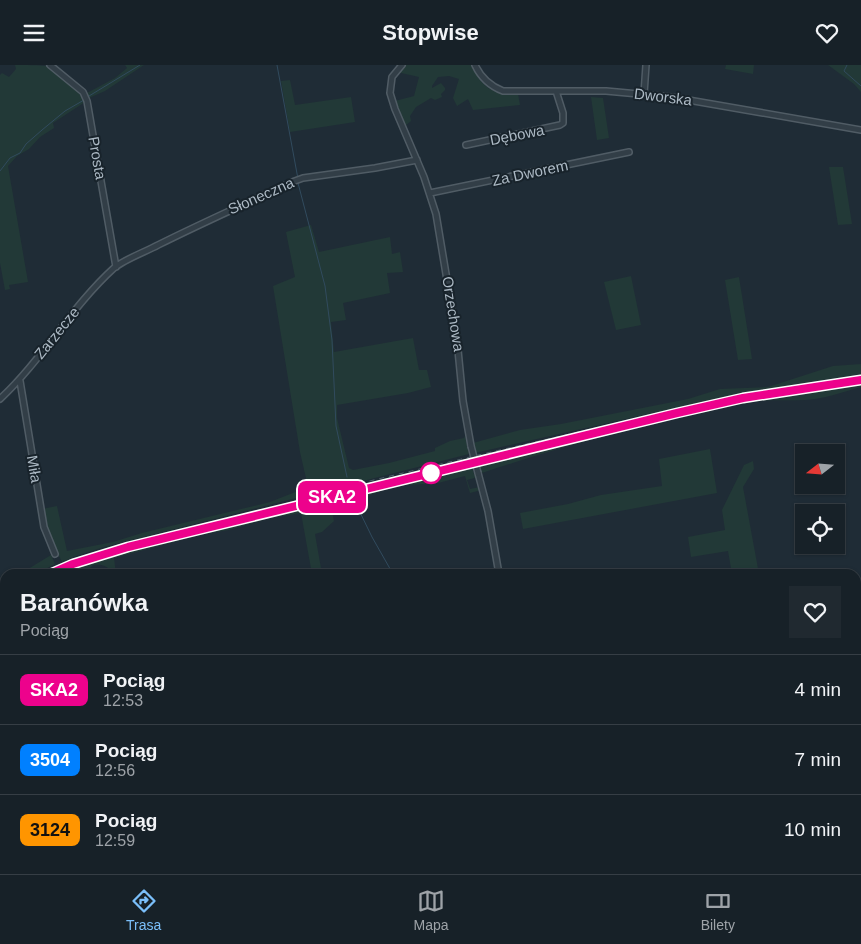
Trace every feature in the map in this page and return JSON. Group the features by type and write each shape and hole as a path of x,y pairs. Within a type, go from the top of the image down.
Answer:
{"street":[{"name":"Prosta","path":"50,65 83,92 86,101 116,267"},
{"name":"Orzechowa","path":"402,65 392,77 390,93 430,193 439,230 457,340 463,401 471,446 488,511 498,569"},
{"name":"Dworska","path":"475,65 482,77 493,87 503,91 606,91 671,97 861,131"},
{"path":"644,94 646,65"},
{"name":"Dębowa","path":"466,145 560,125 563,123 563,113 556,91"},
{"name":"Za Dworem","path":"430,193 629,152"},
{"name":"Słoneczna","path":"116,267 210,219 298,180 417,160"},
{"name":"Zarzecze","path":"0,399 20,381 40,352 116,267"},
{"name":"Miła","path":"20,381 23,410 44,527 55,555"}],"green space":[{"path":"15,65 47,66 68,82 85,102 53,123 54,128 40,137 29,149 17,156 8,166 28,282 9,285 10,289 5,290 0,263 0,75 2,73 9,77 16,69"},
{"path":"125,65 144,65 105,91 89,98 87,93 115,78 127,68"},
{"path":"405,65 471,65 484,85 501,93 518,94 520,105 473,110 468,99 457,106 453,98 459,79 449,76 438,77 432,88 441,83 445,88 441,94 442,97 435,100 431,98 416,107 410,116 411,121 405,126 395,101 414,96 419,77 397,72"},
{"path":"726,65 754,65 753,74 725,69"},
{"path":"828,65 861,65 861,92 854,84"},
{"path":"290,80 295,105 351,97 355,122 290,132 281,81"},
{"path":"591,97 603,98 609,138 597,140"},
{"path":"829,167 843,167 852,224 838,225"},
{"path":"311,225 319,252 390,237 392,254 400,252 403,272 387,273 390,293 343,303 346,320 331,322 334,352 413,338 419,370 427,370 431,387 408,393 337,405 337,418 349,468 353,470 389,463 435,451 435,448 465,436 469,454 104,547 62,562 48,533 42,509 57,506 67,551 113,542 142,533 270,502 308,487 300,452 273,286 295,277 286,232"},
{"path":"631,276 641,325 616,330 604,282"},
{"path":"739,277 752,359 738,360 725,280"},
{"path":"861,364 861,374 741,393 475,453 473,443 520,430 561,424 688,399 720,389 768,387 833,366"},
{"path":"861,383 861,387 820,398 753,402 678,417 580,443 482,473 478,463 750,399"},
{"path":"710,449 717,493 523,529 520,513 568,504 601,495 662,486 659,459"},
{"path":"753,461 754,469 743,487 758,569 726,569 731,568 728,551 691,557 688,537 725,530 722,510 744,465"},
{"path":"471,465 474,474 478,477 467,480 470,489 480,487 481,490 470,493 465,476 438,483 392,486 358,500 331,506 334,521 322,532 315,534 321,569 311,569 301,513 270,518 114,558 115,569 93,565 89,569 65,569 108,554"},
{"path":"51,555 55,564 46,569 28,569"}],"waterway":[{"path":"89,96 140,65"},
{"path":"277,65 298,179"},
{"path":"847,65 844,71 861,86"},
{"path":"0,171 10,158 20,153 26,144 42,130 65,111 84,100"},
{"path":"298,183 325,286 332,340 336,426 347,477"},
{"path":"354,500 390,569"}],"railway":[{"path":"54,569 72,561 128,544 260,511 357,484 487,453 709,402 861,377"}],"train":[{"name":"SKA2","path":"60,569 128,547 710,405 743,398 861,380"}]}
